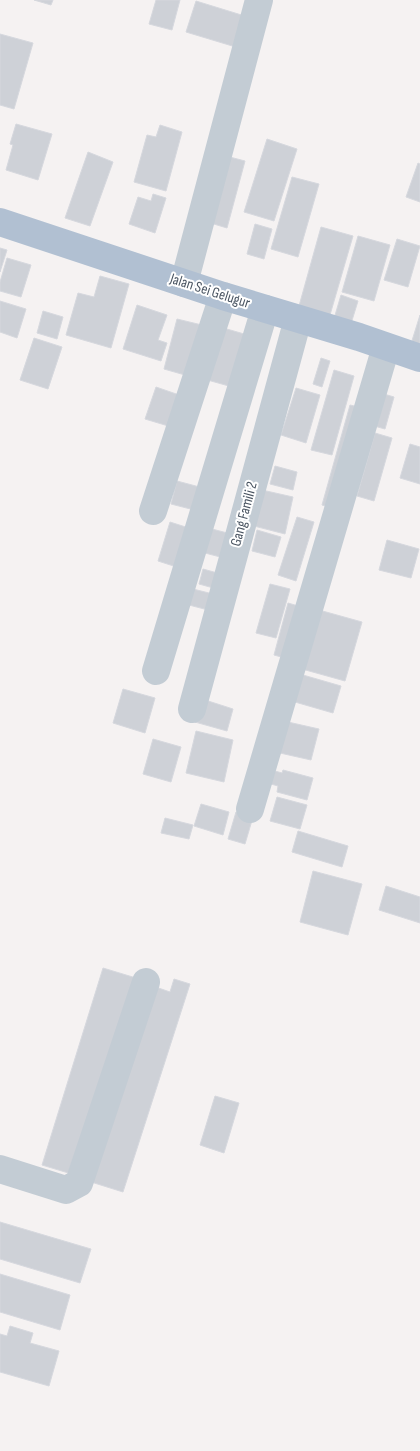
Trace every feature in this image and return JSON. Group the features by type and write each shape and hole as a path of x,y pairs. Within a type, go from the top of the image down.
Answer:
{"main road":[{"name":"Jalan Sei Gelugur","path":"0,222 223,296 359,337 420,358"}],"street":[{"path":"184,283 259,0"},
{"path":"153,511 223,296"},
{"path":"156,671 265,309"},
{"name":"Gang Famili 2","path":"192,709 298,319"},
{"path":"250,809 386,347"},
{"path":"0,1168 66,1190 79,1184 146,982"}],"building":[{"path":"34,0 53,0 51,5"},
{"path":"156,0 180,0 172,30 149,24"},
{"path":"196,1 248,17 239,48 186,32"},
{"path":"0,34 33,43 14,109 0,105"},
{"path":"16,124 52,134 38,180 6,170 13,145 10,144"},
{"path":"160,125 182,132 166,191 134,182 147,135 156,137"},
{"path":"267,139 297,149 274,221 244,212"},
{"path":"88,152 113,162 90,226 65,218"},
{"path":"222,155 245,161 227,228 204,221"},
{"path":"418,163 420,164 420,202 406,197"},
{"path":"292,177 319,184 298,257 271,249"},
{"path":"153,194 166,198 155,233 129,224 138,197 151,201"},
{"path":"255,224 272,229 264,259 247,254"},
{"path":"321,227 353,236 330,315 299,306"},
{"path":"358,236 390,245 374,301 342,292"},
{"path":"397,239 420,246 408,287 384,280"},
{"path":"0,248 7,250 0,272"},
{"path":"7,258 31,265 21,297 0,291 0,282"},
{"path":"100,276 129,284 111,348 66,335 78,293 94,297"},
{"path":"341,295 358,301 350,327 333,322"},
{"path":"0,301 26,309 17,338 0,332"},
{"path":"137,305 167,315 158,340 167,343 161,361 123,349"},
{"path":"43,311 63,317 57,339 37,333"},
{"path":"420,315 420,350 410,347"},
{"path":"177,319 206,326 192,377 164,369"},
{"path":"220,327 251,336 236,388 204,379"},
{"path":"34,338 62,347 48,389 20,380"},
{"path":"321,358 330,361 322,387 313,384"},
{"path":"334,370 354,376 332,455 311,450"},
{"path":"156,387 185,397 175,428 145,419"},
{"path":"296,388 320,395 306,443 281,435"},
{"path":"377,392 394,397 385,429 367,424"},
{"path":"350,405 363,408 335,509 322,505"},
{"path":"375,433 392,438 374,501 357,496"},
{"path":"410,444 420,447 420,484 400,478"},
{"path":"275,466 297,472 293,490 270,484"},
{"path":"177,481 207,489 202,512 171,504"},
{"path":"262,490 293,497 285,534 254,526"},
{"path":"297,517 314,522 296,581 278,575"},
{"path":"170,522 195,530 183,569 158,561"},
{"path":"212,529 235,535 228,559 205,553"},
{"path":"257,530 281,537 275,557 252,551"},
{"path":"387,540 419,549 411,578 379,570"},
{"path":"203,569 221,574 217,589 199,584"},
{"path":"270,584 290,589 276,638 256,633"},
{"path":"193,589 217,595 212,611 189,605"},
{"path":"288,603 305,608 292,660 274,655"},
{"path":"319,610 362,622 345,681 302,669"},
{"path":"303,675 341,686 333,713 295,702"},
{"path":"123,689 155,698 145,733 113,723"},
{"path":"202,699 233,709 227,731 195,722"},
{"path":"288,722 319,729 311,760 280,753"},
{"path":"196,731 233,740 224,782 186,773"},
{"path":"153,739 181,747 171,782 143,774"},
{"path":"268,769 282,773 283,770 313,778 307,800 277,792 278,786 264,782"},
{"path":"277,797 307,805 300,829 270,821"},
{"path":"201,804 229,812 223,835 194,826"},
{"path":"236,812 253,817 245,844 228,839"},
{"path":"165,818 193,825 189,839 161,833"},
{"path":"298,831 348,846 342,867 292,852"},
{"path":"313,871 362,884 348,935 300,922"},
{"path":"386,886 420,897 420,923 379,910"},
{"path":"103,968 136,978 75,1175 42,1165"},
{"path":"174,979 190,984 123,1192 88,1181 150,985 170,992"},
{"path":"215,1096 239,1103 224,1153 200,1145"},
{"path":"0,1222 91,1249 80,1283 0,1259"},
{"path":"0,1274 70,1295 60,1330 0,1312"},
{"path":"10,1326 33,1333 30,1343 59,1351 49,1386 0,1372 0,1334 7,1336"}]}
